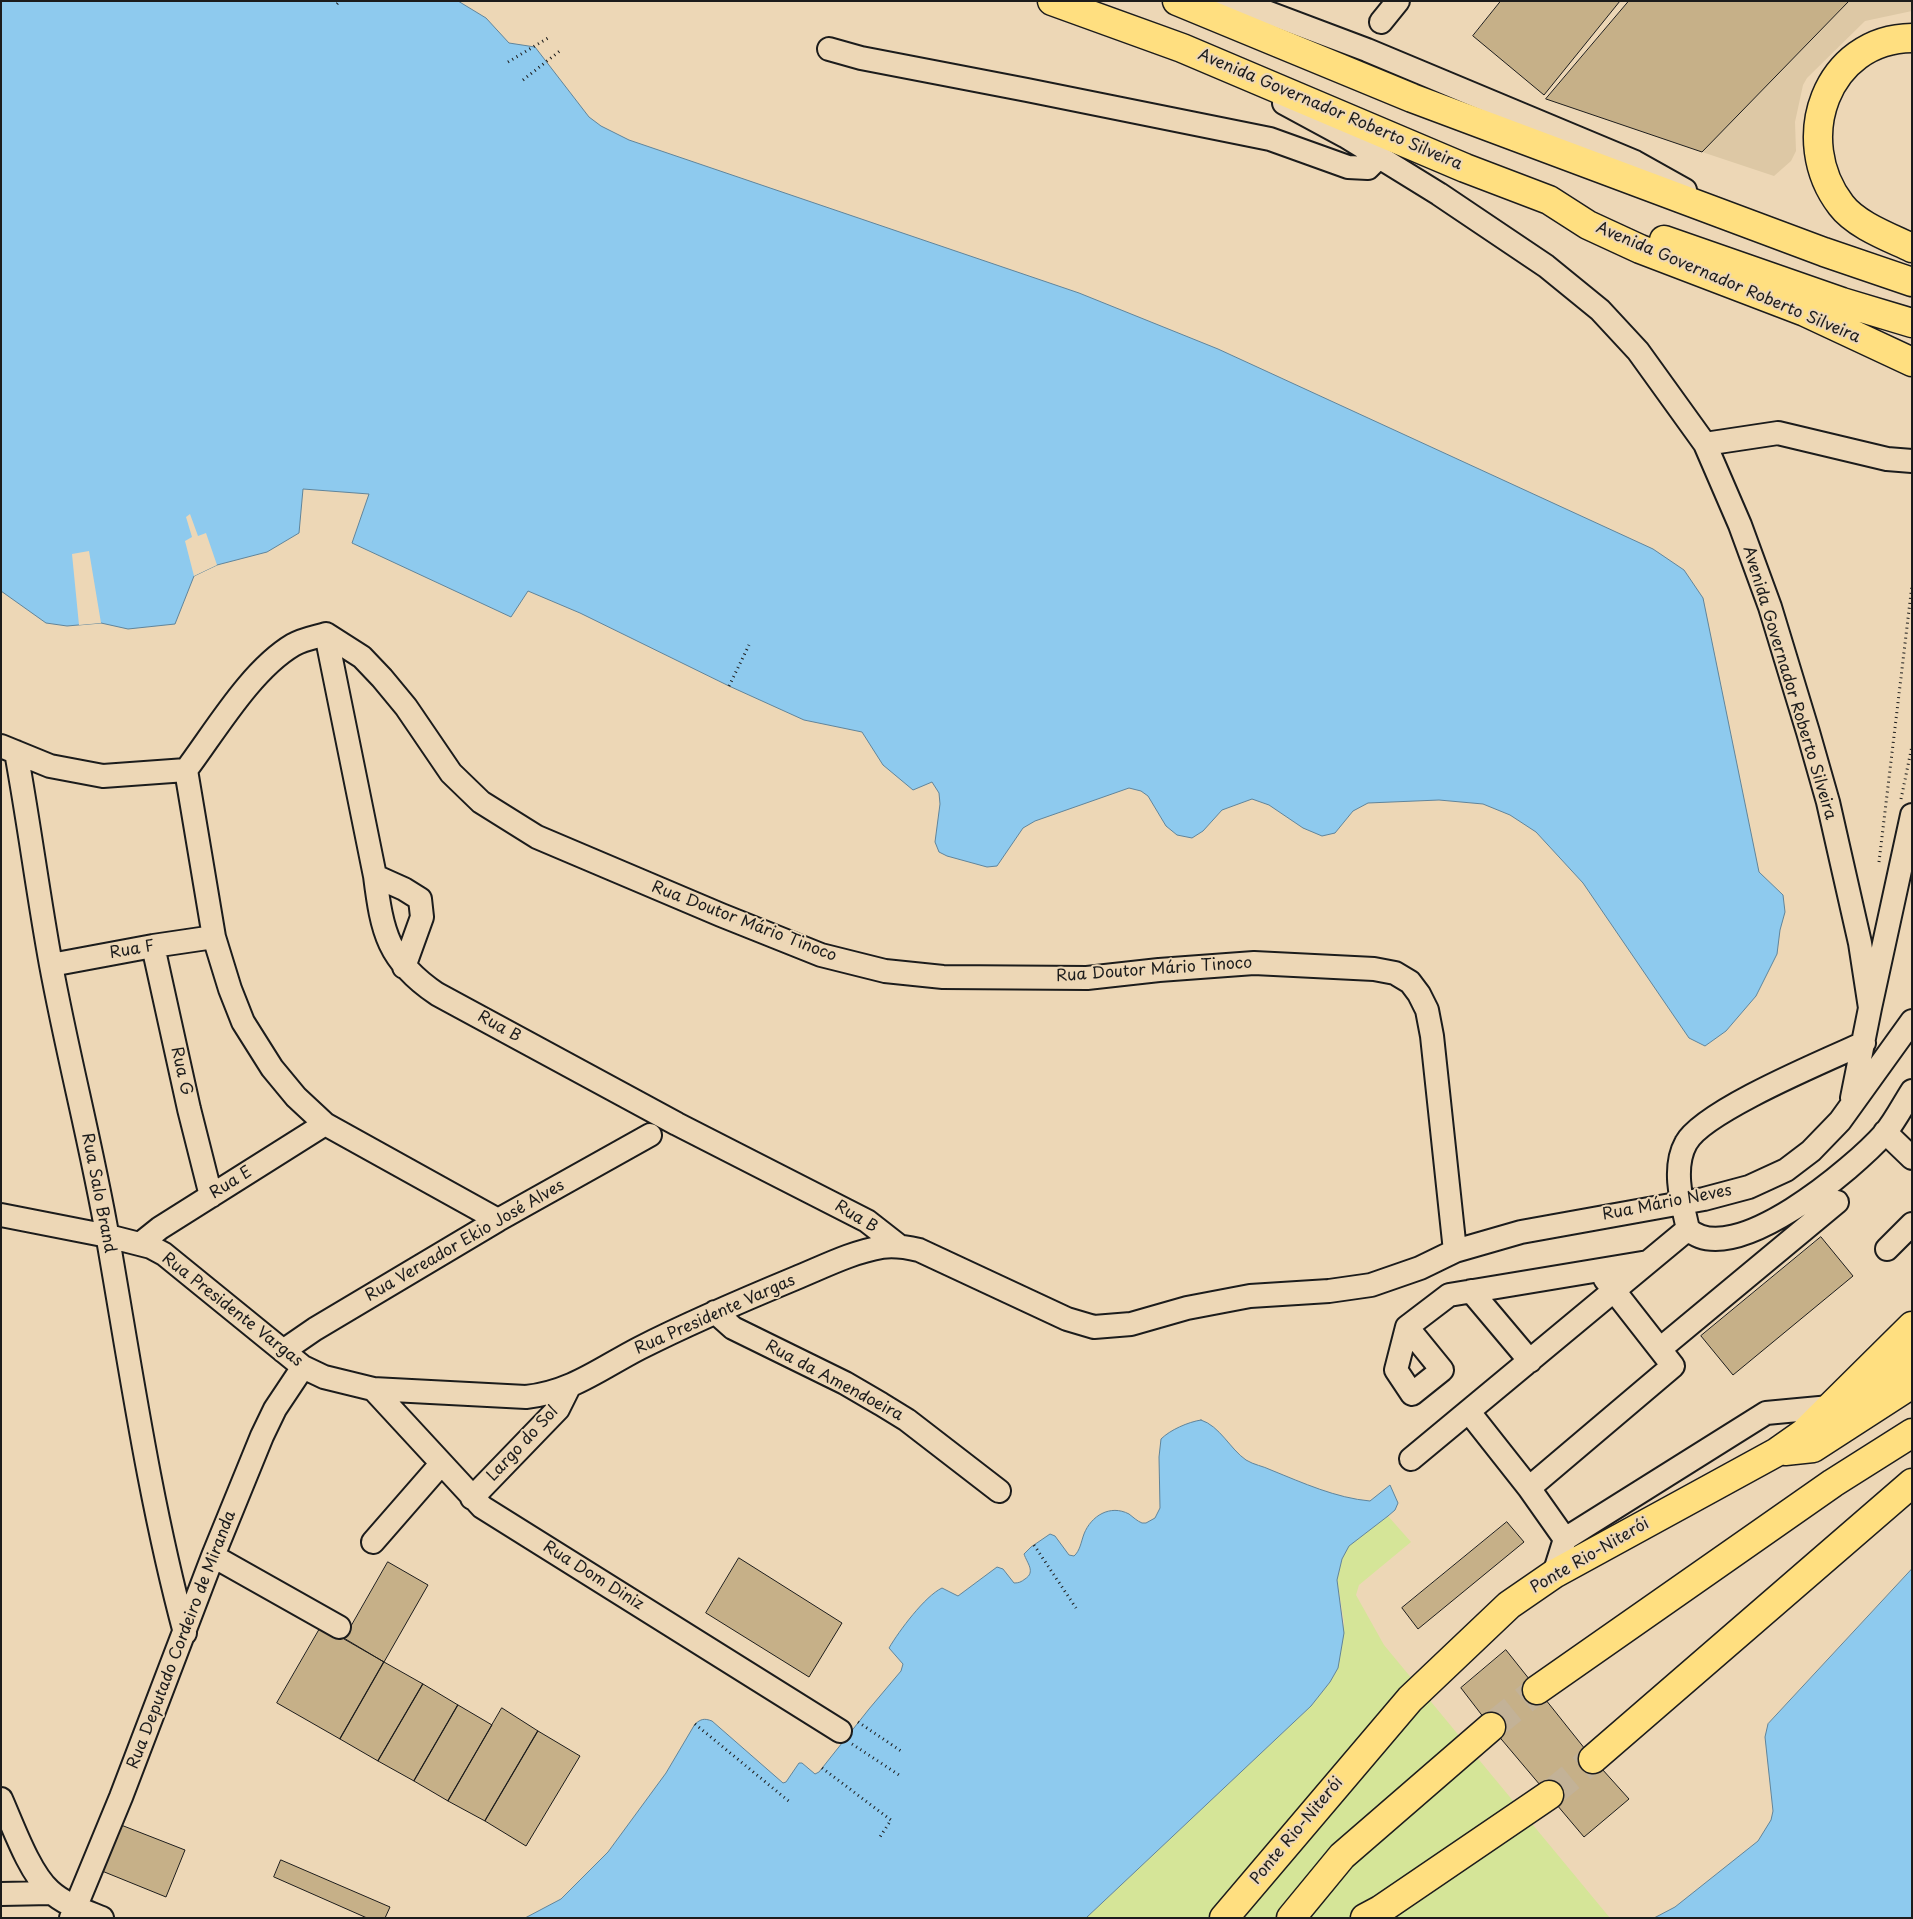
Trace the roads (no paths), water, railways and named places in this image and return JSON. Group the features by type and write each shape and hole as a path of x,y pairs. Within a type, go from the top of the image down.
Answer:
{"highway":[{"path":"1052,1 1182,48"},
{"path":"1178,1 1412,98 1733,218 1912,282"},
{"path":"1912,38 1898,38 1869,48 1845,66 1830,86 1820,111 1818,134 1820,164 1830,188 1842,206 1865,225 1912,248"},
{"name":"Avenida Governador Roberto Silveira","path":"1182,48 1465,168 1549,200 1588,225 1640,249 1805,312 1912,362"},
{"path":"1549,200 1842,302 1912,324"},
{"name":"Ponte Rio-Niterói","path":"1224,1918 1410,1699 1510,1605 1554,1574 1777,1452 1804,1433 1912,1326"},
{"path":"1804,1433 1912,1360"},
{"path":"1777,1452 1813,1448 1912,1384"},
{"path":"1537,1690 1833,1483 1912,1433"},
{"path":"1593,1759 1912,1483"},
{"path":"1291,1918 1342,1856 1491,1726"},
{"path":"1364,1918 1380,1910 1549,1795"}],"street":[{"path":"1219,1 1253,7 1360,47 1514,110 1635,162 1733,218"},
{"path":"1381,22 1398,1"},
{"name":"Avenida Governador Roberto Silveira","path":"1182,48 1345,136 1439,194 1546,266 1600,310 1638,351 1705,444 1740,525 1770,607 1808,732 1828,802 1860,943 1870,1008"},
{"path":"829,49 861,58 1270,139 1348,167 1368,168 1379,157"},
{"path":"1705,444 1778,432 1887,459 1912,461"},
{"path":"326,634 295,644 273,659 251,682 186,770 214,938 230,989 243,1022 272,1068 296,1097 325,1124 498,1220"},
{"name":"Rua B","path":"326,634 384,929 393,951 404,967 419,982 437,994 677,1124 867,1221 898,1246"},
{"name":"Rua Doutor Mário Tinoco","path":"326,634 362,658 382,678 406,707 452,773 481,802 537,837 720,915 822,955 885,971 943,976 1087,978 1159,970 1254,963 1341,966 1395,973 1410,982 1427,1010 1432,1036 1455,1251"},
{"path":"9,749 50,766 103,776 186,770"},
{"name":"Rua Salo Brand","path":"9,749 31,834 51,965 108,1236 155,1510 167,1567 185,1633"},
{"name":"Rua Mário Neves","path":"1851,1104 1912,818"},
{"path":"375,876 420,899 422,918 404,967"},
{"name":"Rua F","path":"51,965 153,946 214,938"},
{"name":"Rua G","path":"153,946 189,1109 211,1196"},
{"name":"Rua Mário Neves","path":"1455,1251 1521,1232 1682,1203 1749,1186 1786,1170 1811,1151 1840,1122 1912,1021"},
{"path":"1864,1043 1735,1104 1700,1127 1686,1142 1680,1161 1682,1203 1688,1229 1702,1238 1711,1239 1747,1232 1769,1223 1794,1209 1826,1187 1886,1132 1912,1091"},
{"name":"Rua E","path":"140,1244 160,1228 325,1124"},
{"path":"1886,1132 1912,1158"},
{"name":"Rua Vereador Ekio José Alves","path":"283,1351 315,1329 498,1220 650,1135"},
{"path":"1660,1348 1837,1202"},
{"name":"Rua Presidente Vargas","path":"1,1215 108,1236 140,1244 164,1254 303,1367 324,1377 373,1389 526,1397 545,1395 569,1387 640,1348 715,1312 833,1263 880,1247 898,1246 933,1255 1035,1304 1094,1327 1130,1324 1187,1308 1250,1296 1329,1291 1371,1285 1420,1268 1455,1251"},
{"path":"1886,1249 1912,1224"},
{"path":"1411,1459 1688,1229"},
{"path":"1407,1326 1450,1295 1648,1262"},
{"path":"1529,1488 1673,1366 1598,1271"},
{"path":"1471,1291 1530,1361"},
{"name":"Rua da Amendoeira","path":"715,1312 733,1328 845,1383 888,1408 907,1420 999,1491"},
{"name":"Rua Deputado Cordeiro de Miranda","path":"73,1912 122,1797 214,1556 266,1427 287,1389 303,1367"},
{"name":"Largo do Sol","path":"472,1498 558,1409 569,1387"},
{"name":"Rua Dom Diniz","path":"373,1389 482,1507 847,1731"},
{"path":"1554,1574 1565,1539 1766,1413 1830,1407"},
{"path":"1469,1412 1529,1488 1565,1539"},
{"path":"373,1542 441,1464"},
{"path":"214,1556 339,1626"},
{"path":"1,1799 40,1880 51,1893 73,1912 102,1918"},
{"path":"1,1894 51,1893"}],"water":[{"path":"1,1 458,1 486,18 509,43 535,47 589,117 601,126 629,140 1079,293 1218,349 1653,549 1684,570 1703,598 1759,872 1783,895 1785,912 1780,930 1777,954 1756,996 1726,1031 1705,1046 1689,1038 1583,883 1536,832 1510,815 1483,804 1439,800 1368,803 1353,811 1335,833 1322,836 1303,828 1269,805 1252,799 1222,810 1203,831 1192,838 1177,835 1166,826 1148,796 1141,791 1129,788 1035,821 1023,828 997,866 987,867 947,856 939,852 935,842 940,804 939,793 932,782 913,790 883,765 862,732 804,720 729,686 580,613 528,591 511,617 352,543 369,494 303,489 299,533 267,552 217,565 194,576 175,624 128,629 101,623 67,626 46,623 1,591"},
{"path":"1201,1420 1214,1427 1240,1455 1252,1463 1320,1489 1357,1499 1370,1501 1390,1485 1398,1503 1395,1510 1349,1546 1342,1559 1337,1580 1344,1633 1338,1668 1330,1682 1311,1706 1086,1918 525,1918 561,1899 608,1852 666,1773 695,1724 701,1720 712,1721 783,1783 786,1782 799,1763 802,1763 815,1774 819,1772 901,1671 903,1664 889,1648 928,1598 942,1588 958,1596 997,1567 1003,1569 1014,1583 1019,1583 1030,1573 1029,1564 1024,1554 1031,1547 1050,1534 1055,1536 1069,1555 1074,1556 1091,1522 1108,1511 1122,1511 1142,1523 1155,1518 1160,1508 1159,1457 1161,1439 1180,1427"},
{"path":"1912,1569 1912,1918 1654,1918 1675,1907 1758,1841 1771,1820 1773,1811 1765,1737 1768,1724"}],"tunnel":[{"path":"1491,1727 1537,1690"},
{"path":"1549,1795 1593,1759"}]}
